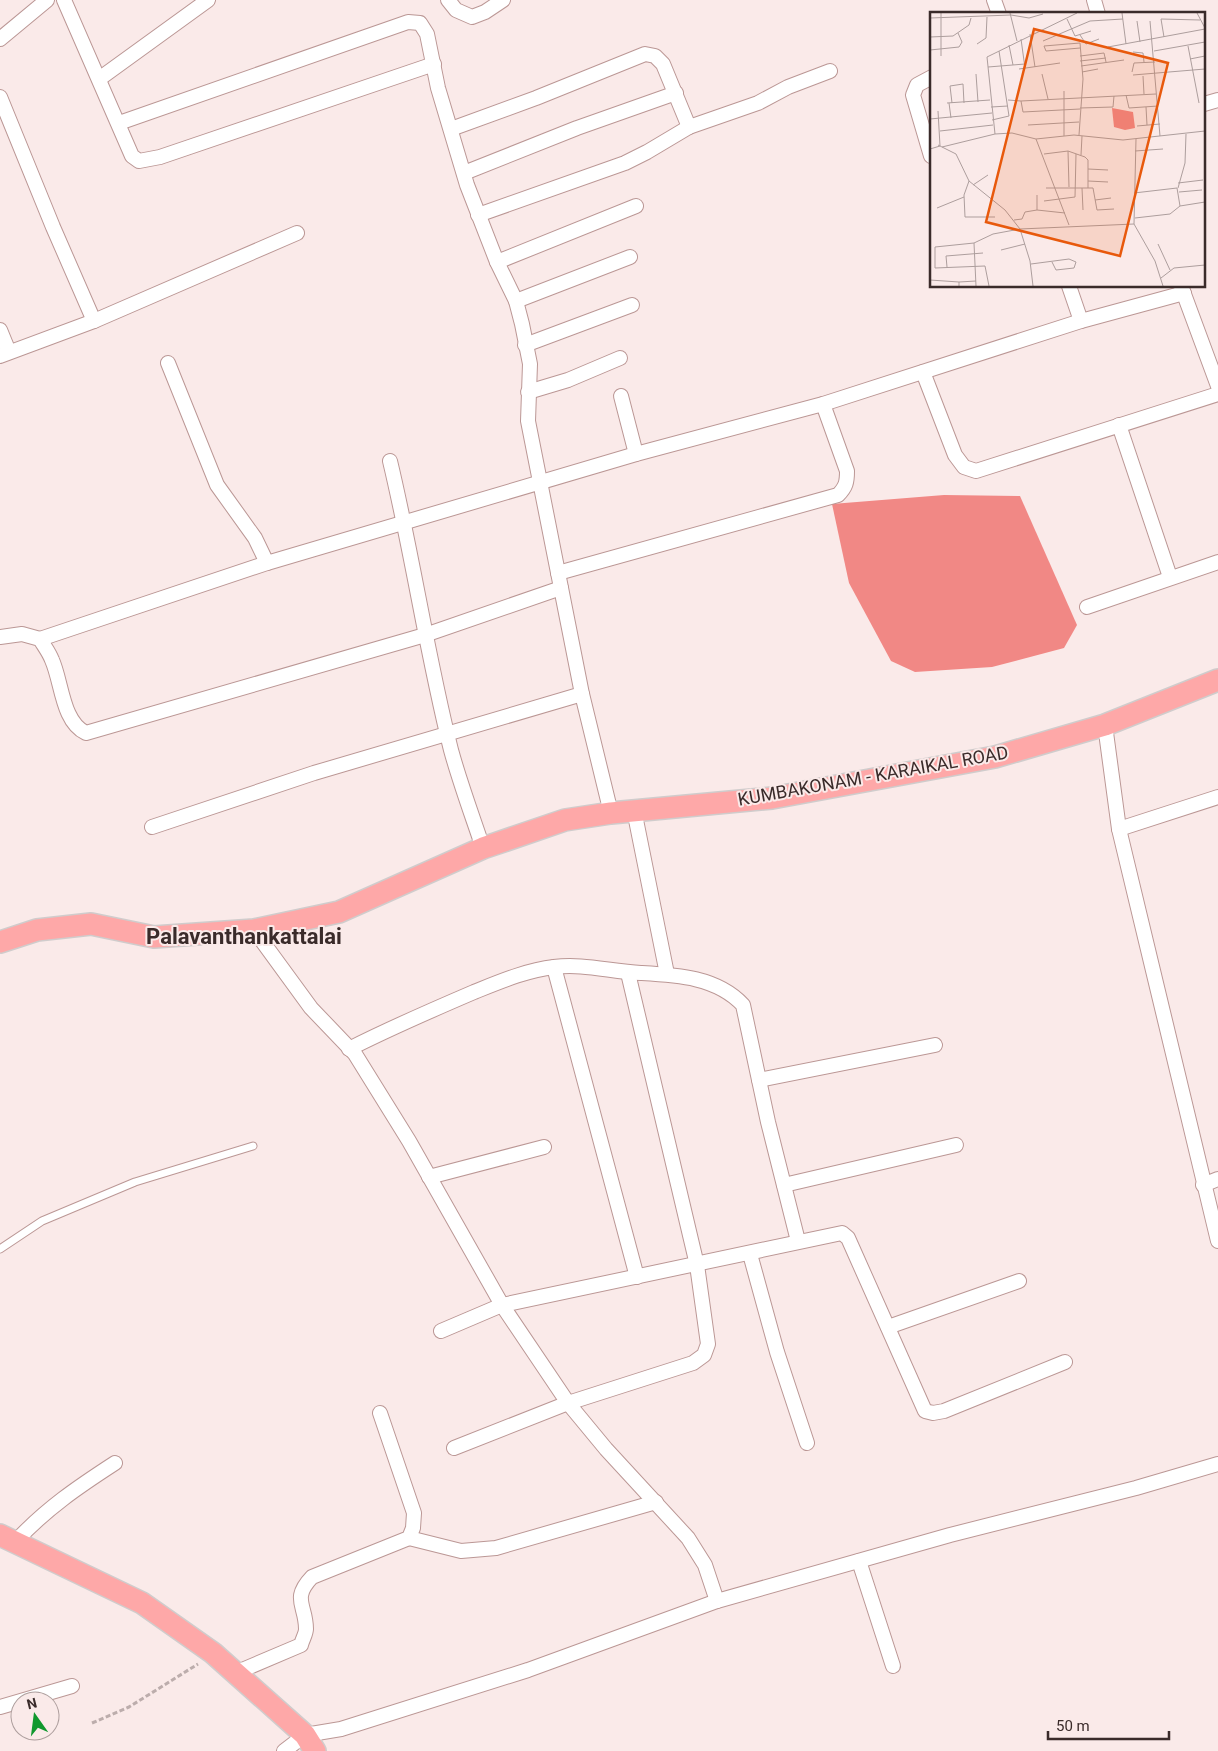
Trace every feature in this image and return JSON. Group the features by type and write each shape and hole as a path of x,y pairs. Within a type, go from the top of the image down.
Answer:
{"main road":[{"name":"KUMBAKONAM - KARAIKAL ROAD","path":"0,942 36,930 91,924 154,937 254,930 339,912 483,848 565,820 634,810 772,798 996,757 1105,725 1218,680"},
{"path":"8,1538 142,1603 214,1653 310,1743"}],"street":[{"path":"0,39 47,0"},
{"path":"64,0 132,156 139,161 147,161 434,64"},
{"path":"99,79 208,0"},
{"path":"448,0 456,10 472,17 485,12 503,0"},
{"path":"994,0 998,12"},
{"path":"119,123 408,22 420,23 427,34 438,88 478,215 497,262 516,301 530,364 528,420 582,694 611,813"},
{"path":"451,129 536,98 645,54 656,56 663,64 689,128"},
{"path":"478,215 625,163 689,128 758,103 788,87 830,71"},
{"path":"930,77 917,85 913,95 930,153"},
{"path":"464,173 577,128 676,93"},
{"path":"0,97 94,321"},
{"path":"497,262 636,206"},
{"path":"0,330 4,354 94,321 297,233"},
{"path":"516,301 630,256"},
{"path":"1070,288 1081,321"},
{"path":"0,637 22,634 40,639 267,564 636,454 823,404 1182,290 1218,386"},
{"path":"525,346 632,306"},
{"path":"528,392 568,380 620,358"},
{"path":"168,363 217,486 255,538 267,564"},
{"path":"923,372 955,455 964,467 976,471 1218,394"},
{"path":"621,396 636,454"},
{"path":"558,573 838,495 845,489 847,471 823,404"},
{"path":"1119,425 1170,577"},
{"path":"390,461 405,523 425,635 447,732 483,848"},
{"path":"1087,607 1218,562"},
{"path":"40,639 52,660 70,716 78,729 86,733 425,635 561,588"},
{"path":"152,827 314,773 447,732 582,694"},
{"path":"1105,725 1118,829 1218,1241"},
{"path":"1118,829 1218,797"},
{"path":"634,810 667,974"},
{"path":"254,930 311,1008 349,1049 409,1141 502,1305 568,1403 606,1450 688,1538 705,1565 717,1601"},
{"path":"349,1049 403,1022 496,984 534,971 554,967 593,966 628,973 667,974 712,983 732,993 742,1005 798,1241"},
{"path":"554,967 637,1277"},
{"path":"454,1448 568,1403 693,1363 704,1355 708,1344 697,1265 628,973"},
{"path":"759,1080 935,1045"},
{"path":"784,1185 956,1145"},
{"path":"429,1177 544,1147"},
{"path":"1203,1185 1218,1179"},
{"path":"441,1331 502,1305 842,1233 848,1238 925,1411 933,1413 944,1411 1064,1362"},
{"path":"750,1254 777,1352 807,1443"},
{"path":"888,1327 1019,1281"},
{"path":"380,1413 414,1514 413,1528 409,1538"},
{"path":"8,1538 73,1490 116,1463"},
{"path":"284,1751 310,1743 341,1729 528,1670 717,1601 859,1560 1136,1488 1218,1464"},
{"path":"235,1673 300,1645 307,1631 299,1600 302,1587 312,1576 409,1538 461,1551 496,1548 656,1502"},
{"path":"859,1560 893,1666"},
{"path":"0,1707 72,1686"}],"lane":[{"path":"0,1249 42,1221 135,1182 253,1146"}],"path":[{"path":"92,1723 137,1702 187,1673 214,1653"}],"shaded area":[{"path":"944,495 1020,496 1077,625 1064,648 992,667 915,672 891,661 849,583 832,504"}],"district":[{"name":"Palavanthankattalai","path":"244,936"}]}
